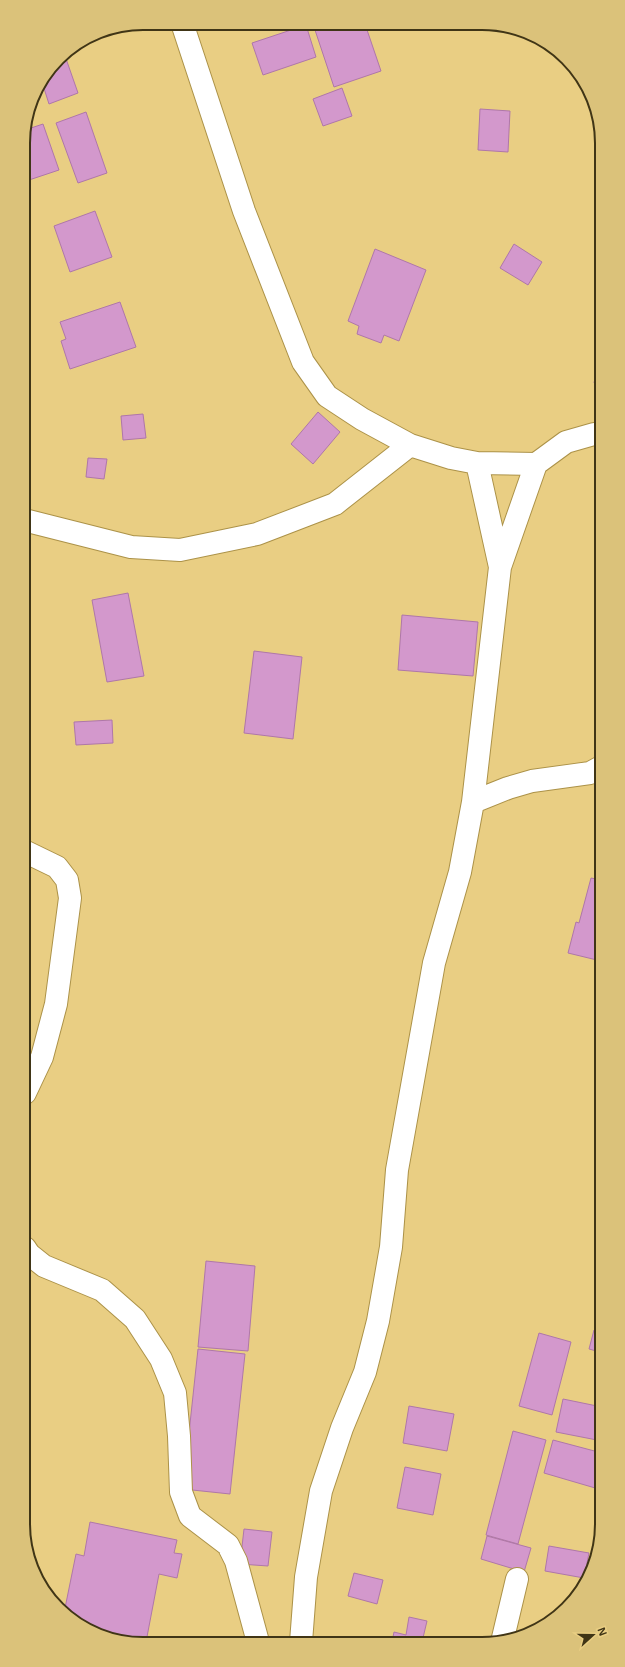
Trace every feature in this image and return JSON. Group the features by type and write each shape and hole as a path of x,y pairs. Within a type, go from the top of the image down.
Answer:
{"street":[{"path":"184,30 244,211 302,362 327,396 362,419 410,445 451,458 477,463 536,464"},
{"path":"301,1637 306,1577 321,1491 342,1428 366,1372 378,1321 391,1248 397,1170 434,963 460,872 473,802 500,568 536,464 566,442 595,434"},
{"path":"30,522 130,547 180,550 256,534 335,504 410,445"},
{"path":"477,463 500,568"},
{"path":"473,802 508,788 532,781 590,773 595,770"},
{"path":"30,854 57,867 67,880 70,898 56,1004 42,1057 30,1082"},
{"path":"30,1255 44,1266 102,1290 135,1319 161,1359 175,1393 179,1436 181,1492 190,1516 228,1545 236,1560 257,1637"},
{"path":"504,1635 517,1579"}],"building":[{"path":"291,30 308,30 316,57 263,75 252,43"},
{"path":"315,30 367,30 381,71 334,87"},
{"path":"66,60 78,93 49,104 44,88 58,68"},
{"path":"342,88 352,116 323,126 313,99"},
{"path":"480,109 510,111 508,152 478,150"},
{"path":"86,112 107,173 78,183 56,123"},
{"path":"43,124 59,170 30,180 30,136 31,128"},
{"path":"95,211 112,257 70,272 54,226"},
{"path":"514,244 542,262 528,285 500,268"},
{"path":"375,249 426,270 399,341 384,335 381,343 357,334 359,326 348,321"},
{"path":"120,302 136,347 70,369 61,341 66,339 60,322"},
{"path":"318,412 340,432 313,464 291,444"},
{"path":"143,414 146,438 123,440 121,416"},
{"path":"88,458 107,459 104,479 86,477"},
{"path":"128,593 144,676 107,682 92,600"},
{"path":"402,615 478,622 473,676 398,670"},
{"path":"254,651 302,657 293,739 244,733"},
{"path":"112,720 113,743 76,745 74,722"},
{"path":"591,878 595,879 595,960 568,953 576,922 579,923"},
{"path":"206,1261 255,1266 248,1351 198,1347"},
{"path":"594,1330 595,1330 595,1351 589,1349"},
{"path":"539,1333 571,1342 552,1415 519,1406"},
{"path":"198,1349 245,1354 230,1494 183,1489"},
{"path":"563,1399 595,1406 595,1440 556,1432"},
{"path":"409,1406 454,1414 447,1451 403,1443"},
{"path":"513,1431 546,1440 518,1544 486,1535"},
{"path":"553,1440 595,1451 595,1488 544,1473"},
{"path":"405,1467 441,1474 433,1515 397,1508"},
{"path":"90,1522 177,1540 174,1553 182,1554 177,1578 159,1574 147,1637 121,1635 107,1631 86,1622 65,1606 76,1554 84,1556"},
{"path":"244,1529 272,1532 268,1566 240,1564"},
{"path":"487,1536 531,1548 524,1572 481,1559"},
{"path":"549,1546 589,1553 586,1566 581,1577 545,1571"},
{"path":"354,1573 383,1580 377,1604 348,1596"},
{"path":"409,1617 427,1621 423,1637 393,1637 394,1632 406,1635"}]}
